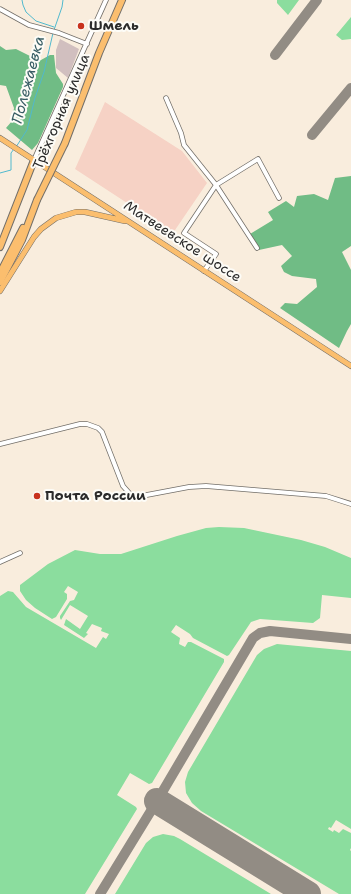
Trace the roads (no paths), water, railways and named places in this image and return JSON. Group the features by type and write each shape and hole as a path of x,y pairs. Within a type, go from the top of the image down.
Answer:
{"highway":[{"name":"Трёхгорная улица","path":"33,210 65,143 99,53 122,0"},
{"path":"0,247 34,160"},
{"path":"0,273 33,210"},
{"path":"0,282 22,240 33,210"}],"main road":[{"name":"Матвеевское шоссе","path":"0,138 351,366"},
{"path":"0,291 34,236 56,218 76,212 85,212 130,222"}],"street":[{"path":"34,160 106,0"},
{"path":"0,9 29,25 59,33 87,44"},
{"path":"166,98 181,133 184,146 216,185 257,248"},
{"path":"204,271 216,254 184,233 216,185 258,159 279,198"},
{"path":"0,444 80,424 87,424 98,428 102,432 122,486 130,495 136,497 189,487 206,486 326,496 351,504"},
{"path":"0,562 20,552"}],"waterway":[{"name":"Полежаевка","path":"22,0 26,12 36,21 54,27"},
{"name":"Полежаевка","path":"54,30 63,0"},
{"name":"Полежаевка","path":"16,147 27,130 35,98 44,72 53,33"},
{"name":"Полежаевка","path":"0,173 11,170 11,153 14,149"}],"place":[{"name":"Шмель","path":"81,26"},
{"name":"Почта России","path":"37,496"}]}
